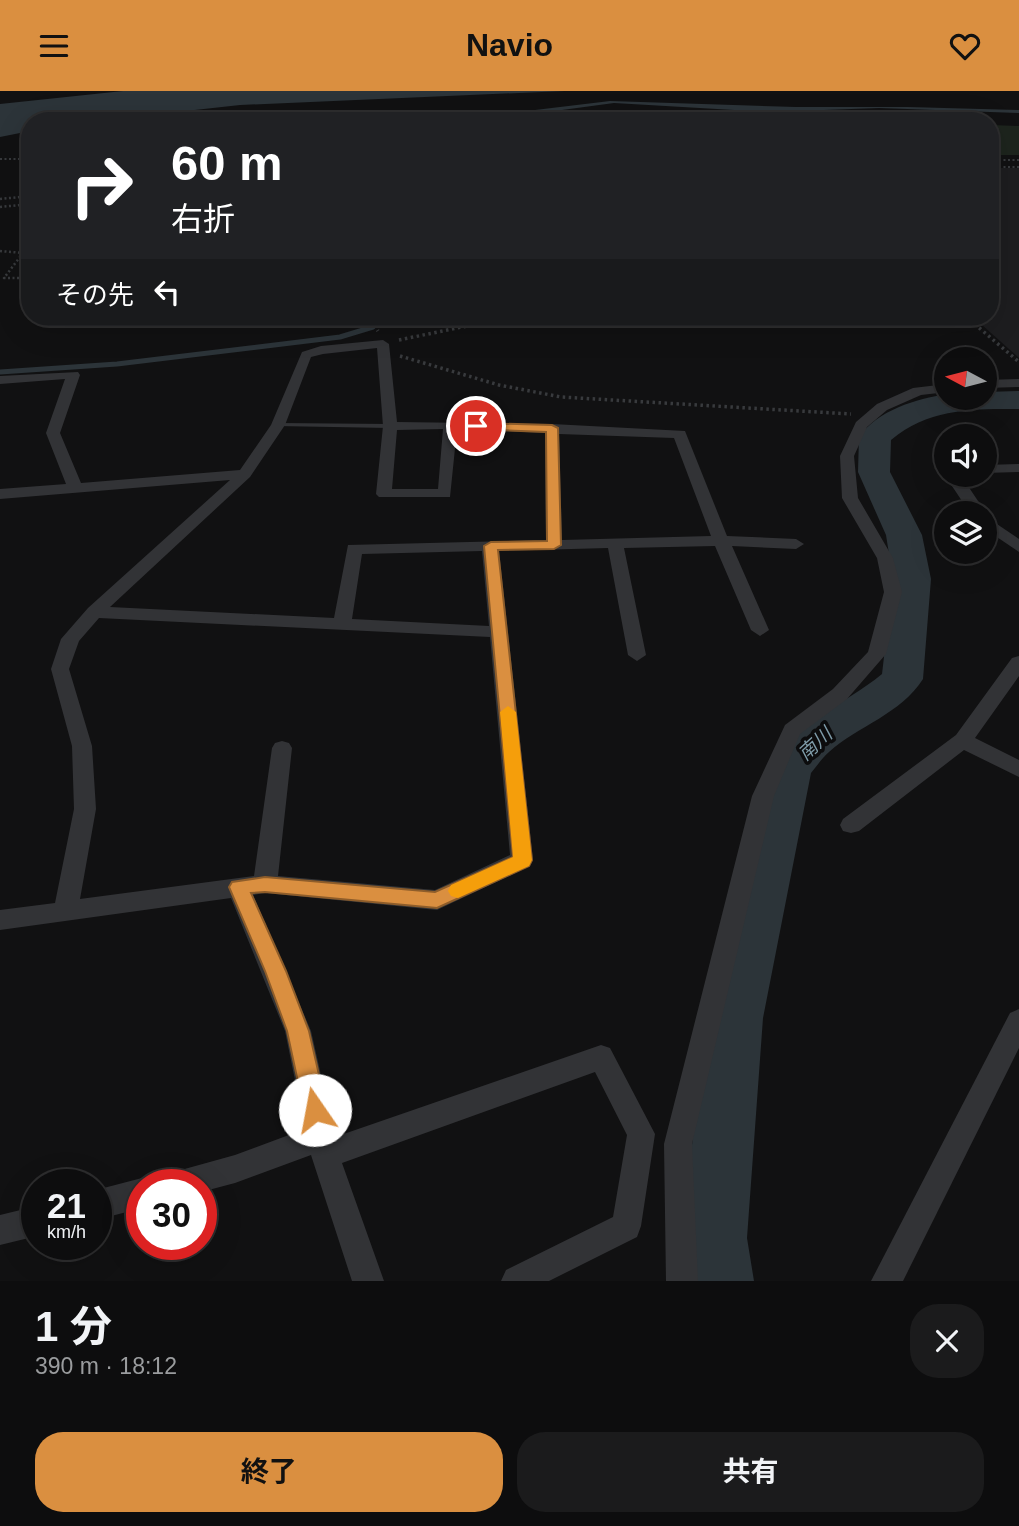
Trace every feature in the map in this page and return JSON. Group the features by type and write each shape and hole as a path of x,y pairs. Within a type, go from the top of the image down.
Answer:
{"street":[{"path":"66,909 85,809 82,746 60,669 70,639 94,612 245,474 278,425 306,355 321,350 383,348 390,426 384,493 445,494 450,425"},
{"path":"0,380 73,375 53,433 75,487"},
{"path":"998,384 1019,383"},
{"path":"682,1281 678,1144 763,796 792,730 840,694 877,654 893,592 885,558 850,498 847,456 861,425 882,407 918,391 934,389"},
{"path":"390,426 450,425 681,434 721,541 760,630"},
{"path":"552,428 554,545"},
{"path":"997,469 1019,468"},
{"path":"0,494 245,474"},
{"path":"997,530 1019,547"},
{"path":"342,624 354,549 721,541 796,544"},
{"path":"615,544 637,655"},
{"path":"0,920 251,886 437,900 522,860 491,546"},
{"path":"94,612 500,632"},
{"path":"851,825 963,740 1019,662"},
{"path":"963,740 1019,769"},
{"path":"282,748 251,886 275,971 298,1031 323,1146 368,1281"},
{"path":"887,1281 1019,1021"},
{"path":"217,1174 323,1146 601,1057 641,1134 626,1226 517,1281"},
{"path":"0,1230 21,1225"}],"lane":[{"path":"278,425 390,426"}],"path":[{"path":"0,159 21,159"},
{"path":"999,160 1019,160"},
{"path":"999,167 1019,167"},
{"path":"0,199 21,197"},
{"path":"0,207 21,205"},
{"path":"0,251 21,253"},
{"path":"21,256 4,278 21,278"},
{"path":"383,348 472,326"},
{"path":"977,326 1019,362"},
{"path":"383,348 499,385 561,397 873,415"}],"shaded area":[{"path":"123,91 565,91 240,105 177,112 21,112 21,133 0,137 0,104"},
{"path":"610,101 1019,110 1019,113 879,108 769,112 614,103 547,112 518,112"},
{"path":"999,125 1019,126 1019,155 999,155"},
{"path":"999,168 1019,168 1019,358 983,326 999,326"}],"waterway":[{"path":"0,372 117,364 340,337 373,327"},
{"name":"南川","path":"720,1281 714,1238 735,1018 789,768 813,741 879,699 902,679 912,579 904,535 874,472 875,437 908,414 925,408 961,402 1019,400"}],"slow traffic":[{"path":"458,891 522,860 508,712"}],"route":[{"path":"315,1110 298,1031 238,887 265,884 437,900 522,860 491,546 554,545 552,428 476,426"}]}
